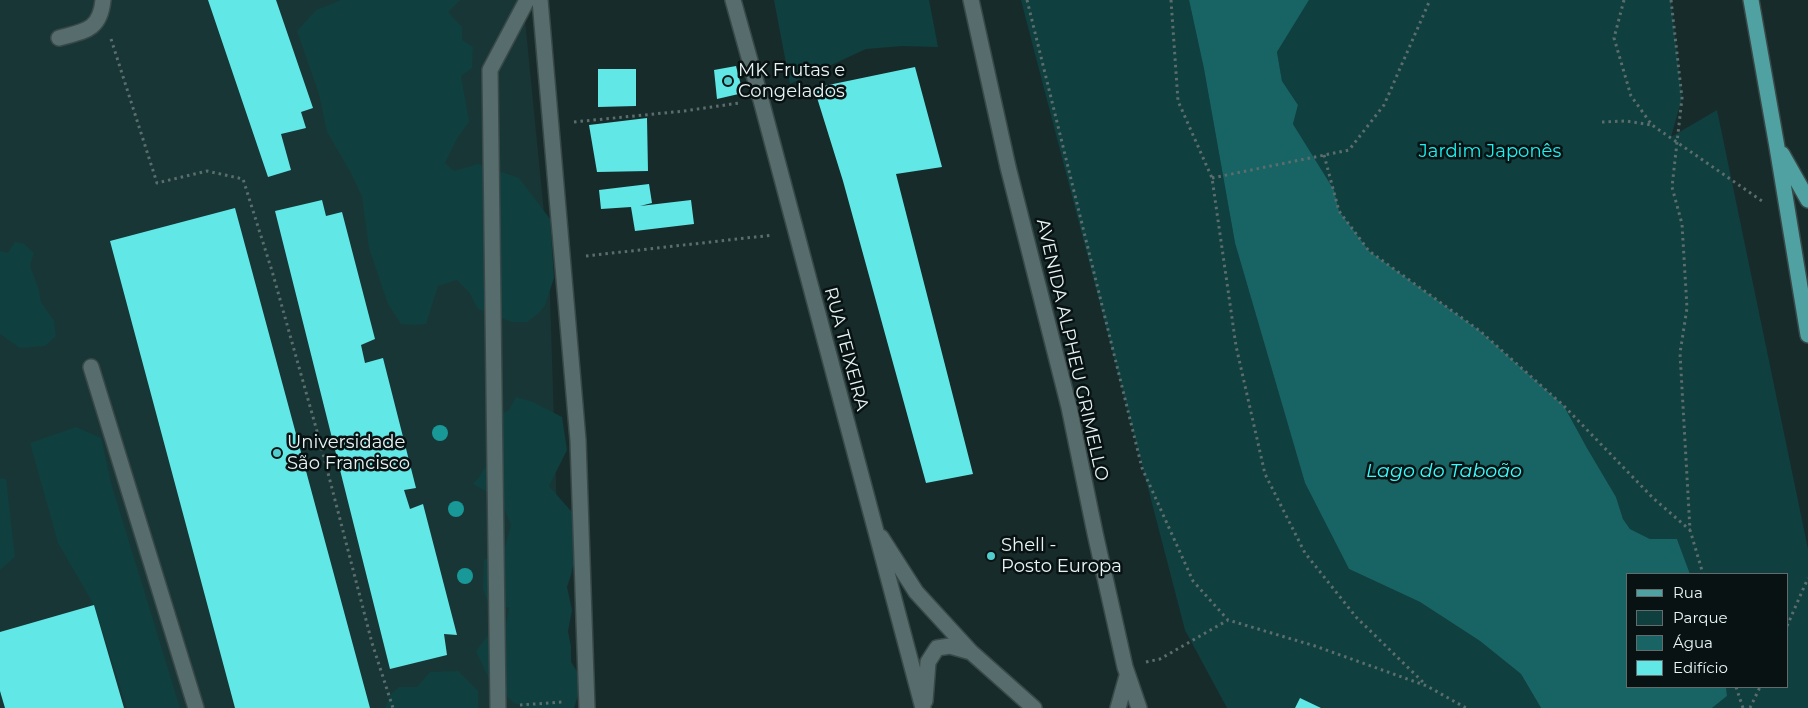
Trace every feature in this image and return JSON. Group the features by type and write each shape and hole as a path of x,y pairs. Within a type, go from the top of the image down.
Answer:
{"main road":[{"path":"1751,0 1808,335"},
{"path":"1777,147 1808,200"}],"street":[{"path":"498,707 490,70 527,0"},
{"path":"540,0 578,440 587,704"},
{"name":"RUA TEIXEIRA","path":"732,0 761,100 873,524 924,708"},
{"name":"AVENIDA ALPHEU GRIMELLO","path":"971,0 1008,167 1070,407 1095,533 1126,671 1138,708"},
{"path":"59,38 90,29 102,6"},
{"path":"91,367 196,708"},
{"path":"873,524 916,592 972,652 1034,708"},
{"path":"924,708 928,662 937,648 950,646 972,652"},
{"path":"1118,708 1126,671"}],"path":[{"path":"1027,0 1142,468 1193,581 1228,620 1315,646 1427,686 1466,708"},
{"path":"1171,0 1178,101 1212,178 1236,346 1265,474 1305,553 1356,618 1427,686"},
{"path":"1212,178 1349,150 1384,105 1430,0"},
{"path":"1624,0 1614,38 1631,96 1652,125 1789,219"},
{"path":"1671,0 1682,98 1672,187 1682,224 1687,308 1680,353 1690,530 1703,573"},
{"path":"102,6 158,183 207,171 243,179 272,271 372,643 393,708"},
{"path":"551,124 684,111 761,100"},
{"path":"1602,122 1626,121 1652,125"},
{"path":"1324,155 1339,211 1369,251 1480,331 1564,406 1653,498 1690,530"},
{"path":"563,259 796,233"},
{"path":"1788,624 1808,578"},
{"path":"1126,671 1160,659 1228,620"},
{"path":"1736,688 1743,708"},
{"path":"1750,708 1760,688"},
{"path":"498,707 587,704"}],"shaded area":[{"name":"Universidade São Francisco","path":"0,0 523,0 549,264 563,708 0,708"}],"green space":[{"path":"341,0 460,0 448,12 462,27 462,40 473,47 472,68 461,76 469,122 458,137 445,163 454,171 478,164 519,178 550,219 554,278 545,305 538,314 527,322 512,322 478,309 469,292 457,280 438,286 426,324 401,324 388,304 369,248 362,197 350,171 327,132 319,94 297,31 316,10"},
{"path":"774,0 929,0 938,47 902,46 866,49 790,84"},
{"path":"1021,0 1189,0 1204,69 1235,243 1305,483 1349,569 1420,602 1480,641 1521,674 1541,708 1227,708 1185,630"},
{"name":"Jardim Japonês","path":"1309,0 1671,0 1682,98 1671,137 1717,110 1808,549 1808,708 1712,708 1727,696 1726,688 1788,688 1788,573 1690,573 1677,539 1650,539 1630,529 1623,519 1616,497 1564,406 1480,331 1369,251 1339,211 1334,190 1293,124 1298,105 1282,81 1277,52"},
{"path":"15,242 24,244 34,253 30,266 38,287 41,302 54,321 56,336 45,346 20,348 0,334 0,251 8,253"},
{"path":"516,397 533,402 562,417 567,450 549,486 578,519 577,549 567,587 572,610 568,631 571,662 583,681 574,708 527,708 514,703 490,681 476,651 489,634 506,624 509,608 487,600 483,589 484,560 505,547 511,525 500,499 473,484 480,476 495,450 489,437 486,421 509,410"},
{"path":"76,427 101,438 111,483 180,708 127,708 94,605 58,543 30,443"},
{"path":"0,478 6,479 15,557 0,570"},
{"path":"458,671 478,691 478,708 385,708 390,695 399,687 417,687 430,672"}],"water":[{"name":"Lago do Taboão","path":"1189,0 1309,0 1277,52 1282,81 1298,105 1293,124 1334,190 1339,211 1369,251 1480,331 1564,406 1616,497 1623,519 1630,529 1650,539 1677,539 1690,573 1626,573 1626,688 1726,688 1727,696 1712,708 1541,708 1521,674 1480,641 1420,602 1349,569 1305,483 1235,243 1204,69"}],"building":[{"path":"208,0 276,0 313,108 301,112 306,128 281,134 291,170 268,177"},
{"name":"MK Frutas e Congelados","path":"736,66 743,93 717,99 714,70"},
{"path":"915,67 942,167 896,174 973,474 926,483 843,181 814,88"},
{"path":"598,69 636,69 636,106 598,107"},
{"path":"647,118 648,171 597,172 589,125"},
{"path":"649,184 652,203 640,206 691,200 694,224 635,231 631,207 601,209 599,190"},
{"path":"322,200 326,216 342,212 375,339 361,345 365,363 383,358 416,488 404,490 410,509 423,504 457,635 444,634 447,655 390,669 275,211"},
{"path":"235,208 370,708 235,708 110,241"},
{"path":"94,605 124,708 5,708 0,691 0,632"},
{"path":"1300,698 1321,708 1295,708"}],"place":[{"name":"MK Frutas e Congelados","path":"728,81"},
{"name":"Universidade São Francisco","path":"277,453"},
{"name":"Shell - Posto Europa","path":"991,556"}]}
